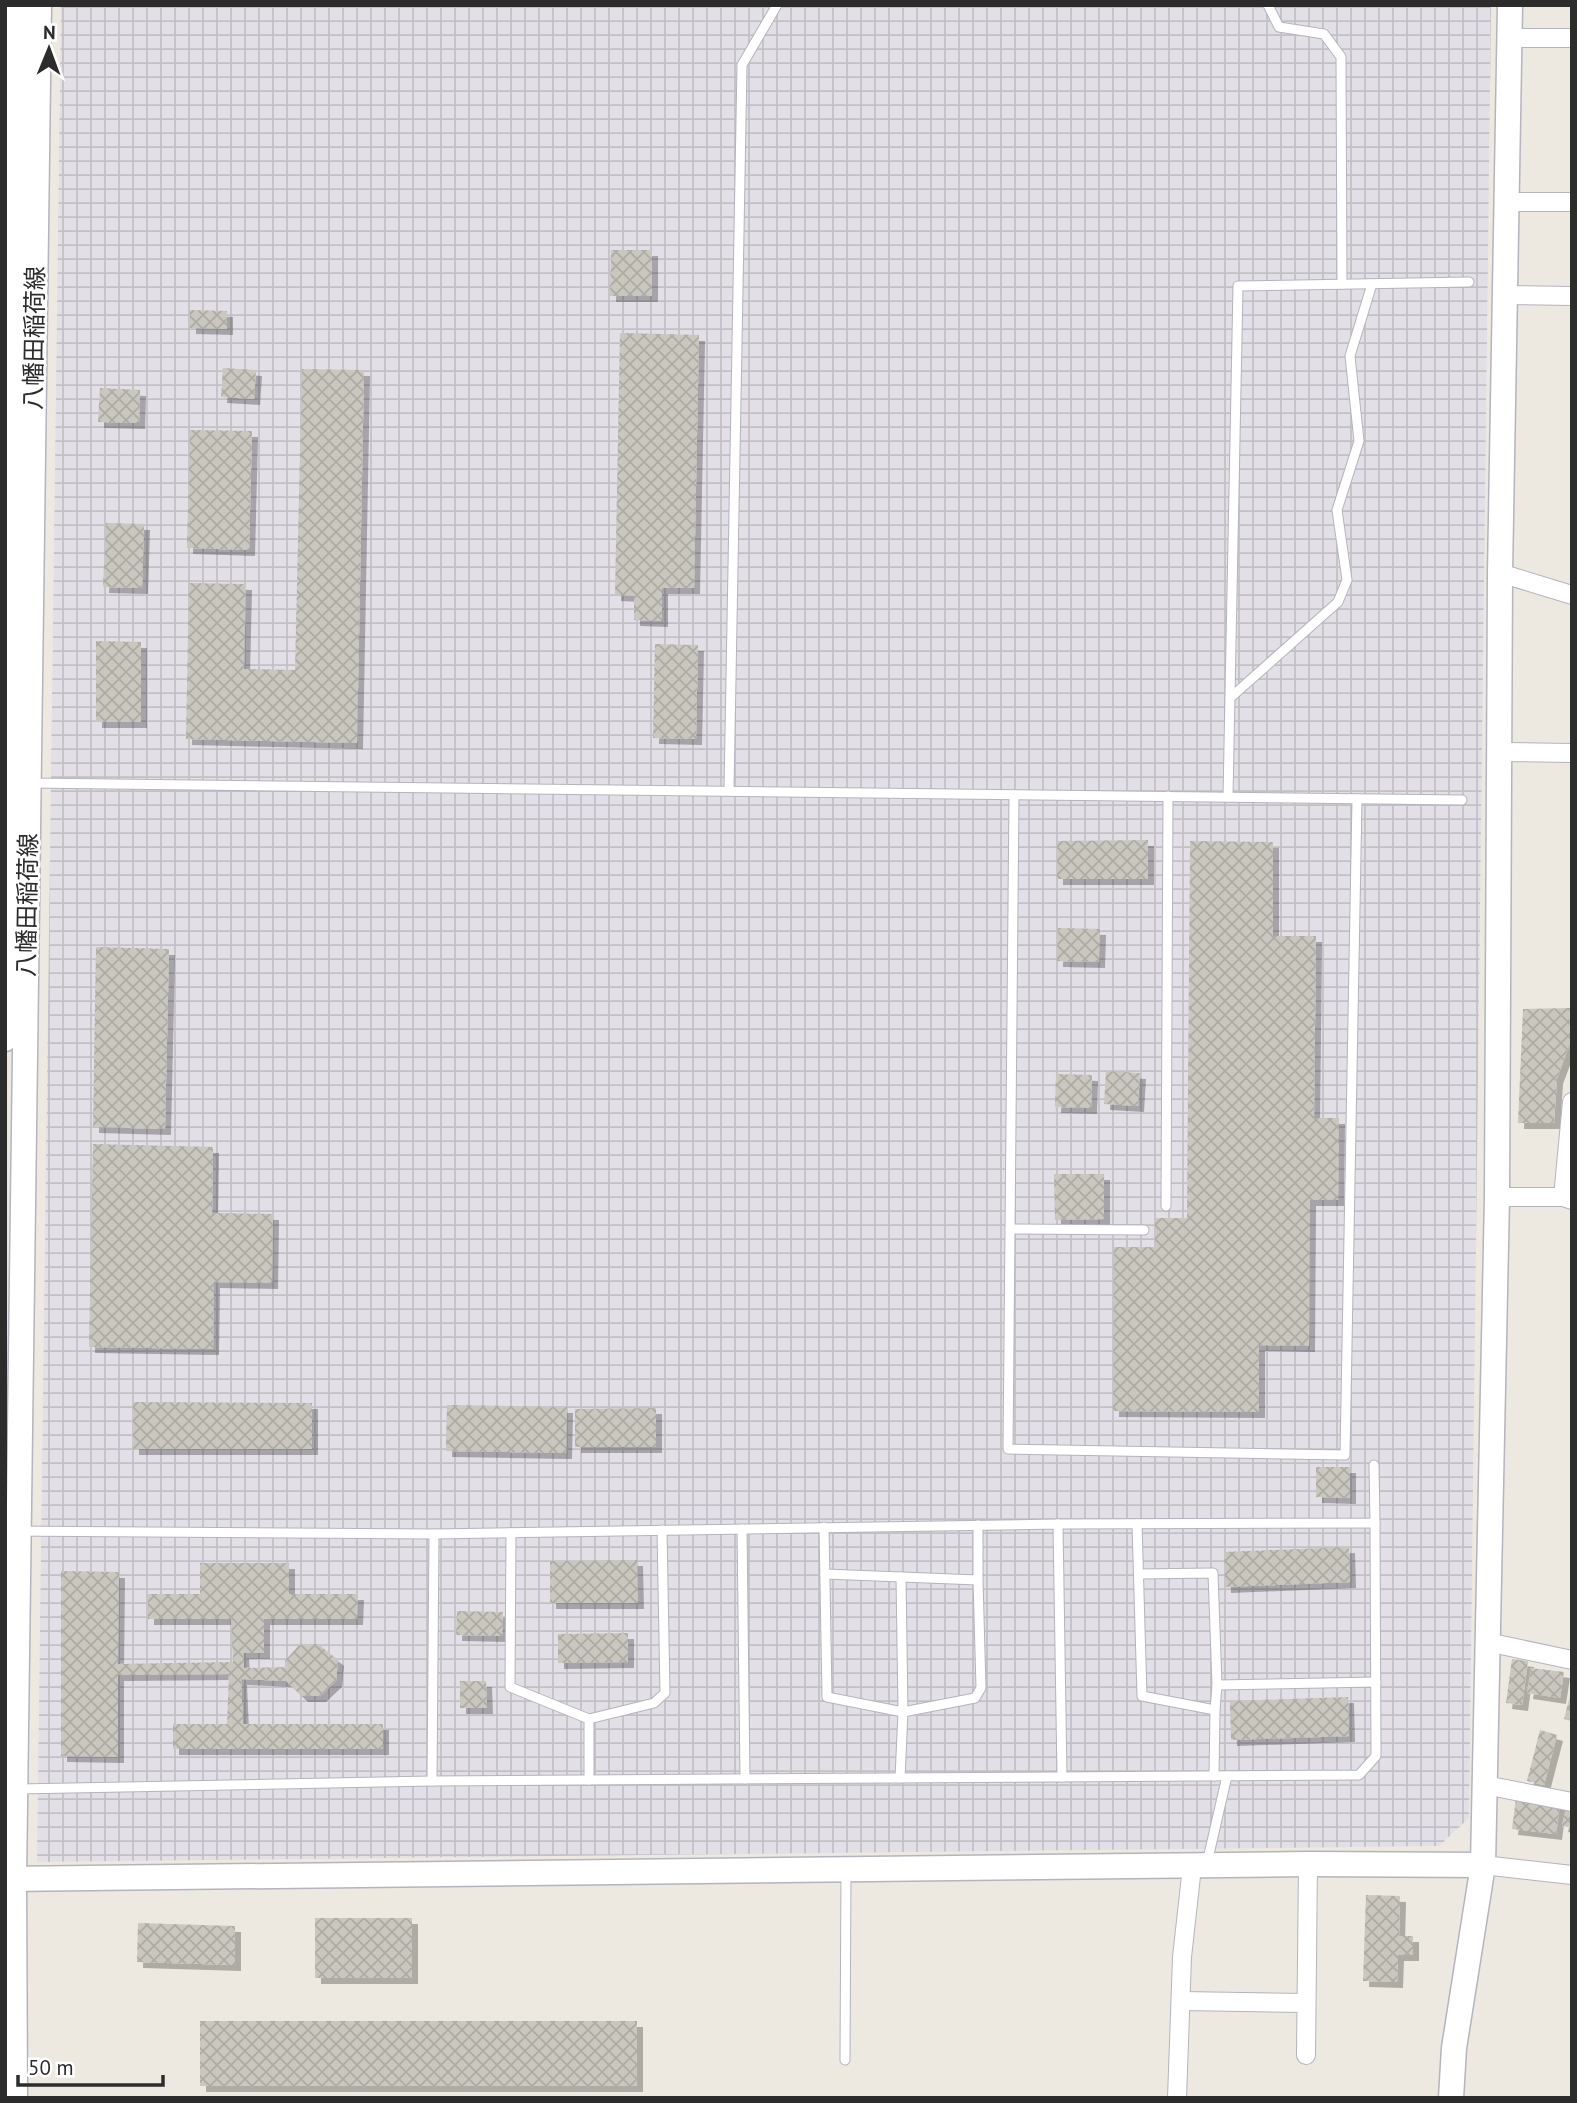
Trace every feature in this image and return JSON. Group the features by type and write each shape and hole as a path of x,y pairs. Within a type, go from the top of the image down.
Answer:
{"street":[{"name":"八幡田稲荷線","path":"5,1039 18,783 17,5"},
{"name":"八幡田稲荷線","path":"19,151 38,5"},
{"path":"1451,2098 1454,2048 1483,1865 1497,1196 1500,573 1510,5"},
{"path":"1509,38 1572,38"},
{"path":"1506,202 1572,202"},
{"path":"1505,295 1572,296"},
{"path":"1500,573 1572,595"},
{"path":"1500,752 1572,753"},
{"name":"八幡田稲荷線","path":"14,826 12,1531 16,1789 10,1880 15,2098"},
{"path":"1497,1196 1567,1198 1572,1102"},
{"path":"1487,1642 1572,1660"},
{"path":"1485,1785 1572,1802"},
{"path":"1306,2055 1308,1864"},
{"path":"10,1880 1308,1864 1483,1865 1572,1875"},
{"path":"1177,2098 1182,1957 1199,1866"},
{"path":"1182,2001 1306,2003"}],"lane":[{"path":"729,790 742,65 777,5"},
{"path":"1268,5 1279,27 1324,34 1341,57 1342,284"},
{"path":"1228,797 1238,286 1469,282"},
{"path":"1230,698 1338,602 1347,580 1337,510 1359,441 1350,356 1371,284"},
{"path":"18,783 1462,800"},
{"path":"1014,795 1008,1449 1345,1455 1357,799"},
{"path":"1166,1206 1168,796"},
{"path":"1010,1228 1144,1230"},
{"path":"16,1789 432,1781 1359,1775 1376,1756 1374,1465"},
{"path":"12,1531 434,1534 1058,1524 1375,1523"},
{"path":"1058,1524 1062,1777"},
{"path":"1137,1524 1142,1696 1215,1710"},
{"path":"824,1527 827,1697 903,1712 975,1698 981,1688 978,1525"},
{"path":"742,1529 745,1779"},
{"path":"511,1533 510,1687 589,1719 654,1703 665,1693 662,1530"},
{"path":"432,1781 434,1534"},
{"path":"1139,1574 1213,1573 1217,1685 1214,1776"},
{"path":"825,1574 978,1580"},
{"path":"900,1778 903,1712 901,1577"},
{"path":"1217,1685 1376,1682"},
{"path":"589,1719 589,1780"},
{"path":"1199,1866 1227,1776"},
{"path":"845,2060 846,1869"}],"shaded area":[{"path":"61,5 1491,5 1469,1818 1439,1846 37,1862"}],"building":[{"path":"611,250 652,250 652,296 610,296"},
{"path":"190,310 227,311 227,329 190,328"},
{"path":"620,333 699,335 694,588 662,588 662,621 634,620 634,596 615,595"},
{"path":"223,368 256,370 254,399 221,397"},
{"path":"302,369 364,370 357,743 186,739 189,583 246,584 244,669 295,670"},
{"path":"100,388 140,390 139,423 98,422"},
{"path":"190,430 252,431 249,550 187,548"},
{"path":"106,523 144,524 142,588 103,587"},
{"path":"96,641 141,642 141,722 96,722"},
{"path":"655,644 698,645 696,739 653,738"},
{"path":"1148,840 1148,879 1057,879 1057,841"},
{"path":"1190,841 1273,842 1273,936 1316,936 1314,1118 1339,1118 1338,1200 1310,1200 1309,1346 1259,1345 1259,1412 1113,1411 1114,1247 1155,1247 1155,1218 1187,1218"},
{"path":"1058,928 1100,929 1099,962 1057,961"},
{"path":"96,947 169,949 165,1129 93,1127"},
{"path":"1570,1008 1572,1038 1557,1078 1554,1123 1518,1123 1523,1009"},
{"path":"1106,1071 1140,1073 1138,1106 1104,1104"},
{"path":"1056,1074 1092,1075 1091,1108 1055,1107"},
{"path":"93,1144 213,1147 212,1213 273,1214 272,1283 214,1282 213,1349 89,1347"},
{"path":"1054,1174 1104,1174 1104,1219 1055,1220"},
{"path":"133,1402 312,1403 312,1449 133,1449"},
{"path":"447,1405 567,1407 566,1453 446,1451"},
{"path":"656,1408 656,1447 575,1447 575,1409"},
{"path":"1316,1467 1350,1467 1350,1498 1316,1497"},
{"path":"1349,1547 1350,1582 1225,1587 1224,1552"},
{"path":"637,1560 638,1603 550,1603 550,1561"},
{"path":"200,1563 289,1563 289,1594 358,1594 357,1619 264,1619 264,1653 243,1653 244,1668 285,1667 285,1661 299,1645 318,1644 338,1660 336,1681 320,1696 302,1696 286,1681 241,1679 243,1724 383,1724 383,1749 173,1749 173,1724 227,1724 229,1674 118,1675 118,1757 61,1756 61,1571 119,1572 118,1664 233,1662 231,1619 148,1619 148,1594 200,1594"},
{"path":"457,1611 503,1612 502,1636 456,1635"},
{"path":"628,1633 628,1662 558,1663 558,1634"},
{"path":"1512,1659 1528,1661 1522,1705 1506,1703"},
{"path":"1531,1668 1564,1672 1560,1698 1527,1693"},
{"path":"460,1681 486,1681 487,1708 460,1708"},
{"path":"1572,1692 1572,1721 1564,1719"},
{"path":"1348,1697 1349,1736 1231,1740 1230,1701"},
{"path":"1540,1730 1557,1735 1544,1785 1527,1781"},
{"path":"1516,1798 1560,1803 1556,1834 1512,1829"},
{"path":"1566,1809 1572,1810 1572,1828 1562,1826"},
{"path":"1366,1895 1400,1896 1399,1936 1413,1936 1413,1955 1398,1955 1397,1982 1363,1981"},
{"path":"315,1918 412,1918 412,1978 315,1978"},
{"path":"138,1923 235,1926 235,1965 137,1962"},
{"path":"200,2021 637,2021 637,2086 200,2086"}]}
